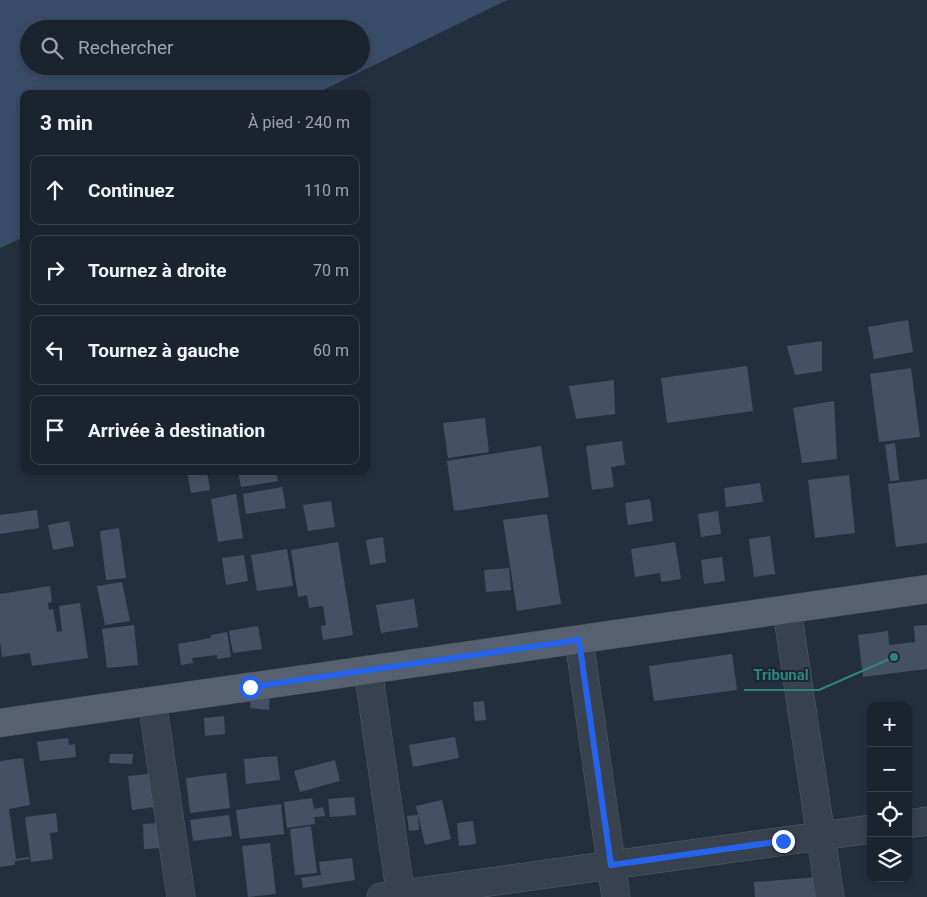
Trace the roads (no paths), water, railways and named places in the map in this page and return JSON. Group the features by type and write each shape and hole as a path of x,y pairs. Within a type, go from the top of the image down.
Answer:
{"main road":[{"path":"0,723 927,589"}],"street":[{"path":"787,610 830,897"},
{"path":"579,640 616,897"},
{"path":"368,670 394,896 867,830"},
{"path":"152,701 181,897"},
{"path":"912,823 927,821"}],"water":[{"path":"0,0 507,0 370,67 370,20 20,20 20,75 354,75 323,90 20,90 20,239 0,248"}],"place":[{"name":"Tribunal","path":"894,657"}]}
